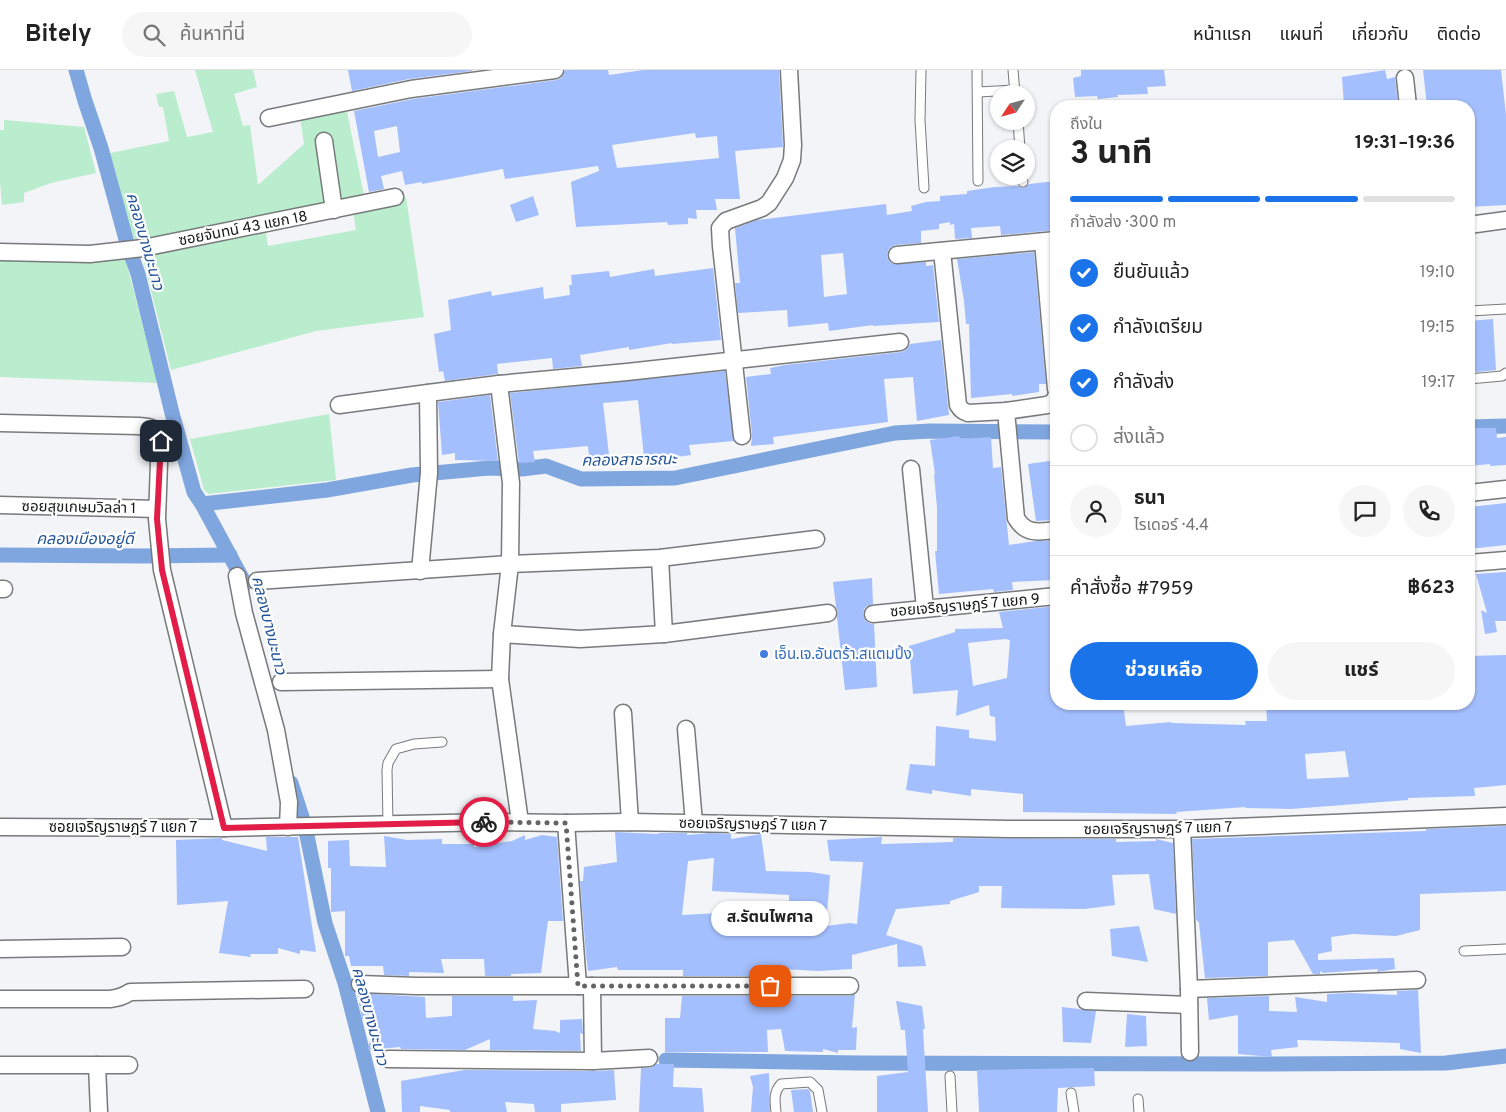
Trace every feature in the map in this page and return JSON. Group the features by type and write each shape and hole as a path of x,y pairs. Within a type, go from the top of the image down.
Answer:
{"street":[{"path":"269,118 411,90 555,70"},
{"path":"742,436 720,246 720,228 726,221 762,208 769,203 785,178 792,160 793,145 789,70"},
{"path":"1404,78 1407,100"},
{"path":"324,141 334,210"},
{"name":"ซอยจันทน์ 43 แยก 18","path":"0,252 90,254 143,248 395,197"},
{"path":"1475,224 1506,220"},
{"path":"897,255 1050,241"},
{"path":"942,251 958,405 963,411 968,413 1007,416 1050,404"},
{"path":"339,405 499,384 900,342"},
{"path":"499,384 511,483 510,564 502,634 500,679 520,822"},
{"path":"420,570 428,473 428,393"},
{"path":"1007,416 1016,518 1021,526 1028,530 1038,532 1050,531"},
{"path":"0,423 139,426 158,430 161,441 157,509 162,570 224,828"},
{"path":"911,469 925,608"},
{"path":"1475,492 1506,489"},
{"name":"ซอยสุขเกษมวิลล่า 1","path":"0,505 157,509"},
{"path":"257,581 510,564 660,558 816,539"},
{"path":"660,558 664,634"},
{"path":"1475,563 1506,560"},
{"path":"237,576 244,613 276,730 289,802 290,826"},
{"name":"ซอยเจริญราษฎร์ 7 แยก 9","path":"873,614 1050,597"},
{"path":"502,634 580,639 664,634 828,613"},
{"path":"280,682 500,679"},
{"path":"623,713 630,822"},
{"path":"686,730 694,823"},
{"name":"ซอยเจริญราษฎร์ 7 แยก 7","path":"0,827 224,828 520,822 630,822 1009,829 1182,829 1506,816"},
{"path":"566,823 593,1061"},
{"path":"1182,829 1190,1052"},
{"path":"0,949 122,947"},
{"path":"1086,1001 1189,997 1417,980"},
{"path":"360,984 416,986 850,986"},
{"path":"0,999 119,998 130,992 305,989"},
{"path":"388,1059 593,1061 649,1058"},
{"path":"0,1065 129,1065"},
{"path":"98,1065 99,1112"}],"lane":[{"path":"921,70 920,120 924,188"},
{"path":"977,70 978,181"},
{"path":"1013,70 1014,85"},
{"path":"978,92 990,92"},
{"path":"1475,311 1506,309"},
{"path":"1475,378 1502,376 1506,373"},
{"path":"388,825 387,770 388,763 396,749 414,744 442,742"},
{"path":"1464,951 1506,949"},
{"path":"950,1076 952,1112"},
{"path":"776,1112 774,1096 781,1084 810,1082 818,1090 822,1112"},
{"path":"1071,1093 1074,1112"},
{"path":"1138,1099 1139,1112"}],"green space":[{"path":"195,70 253,70 257,87 234,94 243,126 250,125 258,185 304,144 300,117 346,107 364,195 327,206 135,241 106,154 169,141 163,107 159,107 156,94 174,91 187,137 213,132"},
{"path":"4,120 84,127 96,173 51,183 24,193 24,202 2,205 0,130 4,130"},
{"path":"406,197 424,317 316,331 171,370 142,255 265,227 268,246 356,230 353,211"},
{"path":"125,258 158,383 0,377 0,260"},
{"path":"329,414 336,480 209,494 204,490 190,439"}],"building":[{"path":"348,70 472,71 409,79 352,91"},
{"path":"565,70 608,70 609,75 643,70 779,70 783,147 735,151 740,199 715,199 717,210 696,210 697,219 688,218 688,224 668,225 667,222 576,227 571,182 599,171 598,166 505,179 503,169 422,184 422,182 405,185 402,171 381,176 384,189 369,192 354,111 413,99 561,78","holes":["397,126 400,152 378,157 374,131","695,133 696,138 717,136 719,158 617,168 612,145"]},
{"path":"1081,70 1164,70 1166,86 1147,87 1148,94 1117,95 1118,97 1098,99 1097,96 1075,97 1073,78 1081,76"},
{"path":"1385,70 1387,79 1395,77 1397,100 1344,100 1342,77"},
{"path":"1423,70 1501,70 1506,115 1506,205 1475,207 1475,100 1426,100"},
{"path":"1050,182 1050,231 1001,235 1000,226 971,228 972,238 955,239 954,224 950,225 950,222 939,224 939,229 921,231 921,243 896,245 888,251 887,256 893,264 926,262 926,266 933,265 939,322 873,325 829,331 828,323 788,327 787,310 738,313 735,283 740,283 735,228 757,220 886,204 887,215 912,211 911,206 926,202 940,201 940,196 967,194 967,191 995,187 1018,186 1024,188 1028,185","holes":["843,253 847,294 824,297 821,255"]},
{"path":"533,196 539,215 516,222 510,205"},
{"path":"1034,252 1046,384 1039,384 1039,392 1012,396 1012,394 971,398 969,324 966,324 957,259"},
{"path":"713,268 721,340 672,343 629,350 629,347 580,355 582,366 553,369 552,358 497,364 498,374 445,381 443,371 439,372 434,334 451,330 448,300 491,291 492,296 543,287 544,299 570,295 571,275 609,271 610,277 654,269 655,276"},
{"path":"1493,319 1496,370 1475,372 1475,320"},
{"path":"941,340 949,415 917,421 913,377 884,379 888,422 773,437 774,444 751,446 752,435 746,377 771,374 770,368 785,365 901,352 906,350 910,344"},
{"path":"725,371 734,441 689,445 691,455 669,458 669,455 644,457 638,400 603,403 609,455 589,457 588,446 533,451 535,462 519,463 510,393"},
{"path":"490,395 498,461 455,460 455,453 442,455 438,402"},
{"path":"1475,428 1496,428 1497,438 1506,437 1506,465 1490,466 1490,464 1475,465"},
{"path":"959,436 960,439 991,437 993,468 1001,467 1009,545 1050,540 1050,580 1012,582 1013,590 994,592 993,589 939,594 935,551 937,551 937,508 930,440"},
{"path":"1050,461 1050,520 1036,521 1028,464"},
{"path":"1506,503 1506,545 1475,548 1475,506"},
{"path":"1506,572 1506,621 1495,621 1497,632 1485,634 1481,610 1487,613 1476,574"},
{"path":"872,578 873,604 864,609 863,614 865,620 874,624 877,687 845,690 838,612 833,582"},
{"path":"1050,607 1050,710 1124,710 1126,726 1171,722 1246,725 1245,721 1267,721 1266,710 1475,710 1475,656 1506,655 1506,785 1474,788 1475,796 1408,798 1408,800 1291,809 1246,807 1176,812 1177,814 1023,812 1023,794 971,789 971,796 932,790 932,794 906,790 910,764 935,766 936,726 969,730 969,738 996,741 995,717 990,716 989,705 956,716 958,690 913,694 909,646 955,632 955,629 1003,628 999,612","holes":["1010,640 1007,678 973,686 968,643","1345,751 1349,777 1307,779 1305,754"]},
{"path":"1506,826 1506,891 1420,894 1420,930 1396,936 1353,934 1331,937 1332,951 1318,954 1318,960 1394,958 1395,969 1377,972 1378,969 1322,973 1322,971 1320,974 1313,974 1294,940 1268,942 1268,976 1205,978 1199,923 1196,919 1192,839 1426,831 1426,829"},
{"path":"615,832 687,833 687,835 731,834 731,839 761,834 766,871 810,872 830,875 826,926 857,924 863,862 830,861 827,840 882,837 881,844 953,842 953,838 1116,839 1116,842 1156,841 1156,839 1173,843 1176,914 1154,909 1149,874 1112,875 1115,905 1085,909 1001,908 1002,886 979,886 979,892 950,901 950,904 896,909 886,935 922,946 926,966 898,967 897,944 852,955 852,969 819,971 763,968 762,976 683,976 683,970 618,970 617,967 588,971 580,881 583,881 584,867 617,862","holes":["714,858 712,891 789,895 789,909 682,915 688,861"]},
{"path":"525,835 525,840 542,835 557,837 563,921 548,921 541,973 485,976 484,959 441,959 444,973 409,972 409,976 384,975 383,966 351,966 349,956 345,956 345,911 331,912 331,868 328,868 328,841 349,840 350,866 386,867 384,836 407,840 442,839 442,844 474,844 474,847 512,841"},
{"path":"266,837 298,837 316,952 300,950 300,954 278,948 278,954 250,954 251,957 219,953 228,901 177,905 176,840 222,838 222,840 267,851"},
{"path":"1139,926 1148,962 1112,956 1110,929"},
{"path":"1418,990 1421,1053 1400,1049 1400,1043 1297,1040 1298,1047 1271,1050 1272,1057 1238,1054 1238,1015 1209,1020 1207,998 1269,996 1269,1011 1297,1012 1295,997 1327,1002 1327,994 1397,995 1397,991"},
{"path":"357,993 425,997 426,1018 452,1016 452,996 513,996 513,1001 537,1000 533,1029 560,1033 560,1020 582,1019 583,1034 580,1033 581,1051 490,1050 490,1039 465,1050 401,1049 400,1047 368,1050 374,1019 362,1019"},
{"path":"855,994 852,1028 857,1027 856,1050 838,1050 838,1053 823,1049 823,1052 785,1051 781,1029 767,1030 768,1052 665,1052 665,1018 680,1018 682,996 850,996"},
{"path":"896,1001 922,1006 925,1029 923,1029 928,1112 877,1112 877,1076 908,1072 905,1030 901,1030"},
{"path":"1062,1007 1096,1011 1091,1043 1063,1042"},
{"path":"1127,1014 1146,1016 1147,1046 1125,1047"},
{"path":"656,1064 674,1064 673,1087 702,1088 704,1112 639,1112 641,1068 650,1068"},
{"path":"1094,1068 1095,1086 1058,1088 1057,1112 979,1112 977,1070"},
{"path":"464,1070 614,1070 616,1100 561,1104 561,1112 535,1112 534,1104 505,1102 507,1112 450,1112 450,1110 420,1106 420,1112 402,1112 401,1081"},
{"path":"769,1073 770,1112 751,1112 753,1087 750,1076"},
{"path":"808,1089 810,1091 813,1112 794,1112 791,1090"}],"waterway":[{"name":"คลองบางมะนาว","path":"76,70 101,148 127,243 138,274 172,413 194,492 244,585"},
{"name":"คลองสาธารณะ","path":"1475,427 1506,426"},
{"name":"คลองสาธารณะ","path":"202,504 327,490 412,475 489,468 522,469 546,466 581,479 675,478 895,433 930,431 1050,432"},
{"name":"คลองเมืองอยู่ดี","path":"0,555 230,555"},
{"name":"คลองบางมะนาว","path":"291,783 305,826 325,923 345,983 378,1112"},
{"path":"666,1060 859,1063 1258,1064 1446,1063 1506,1056"}],"way so far":[{"path":"484,822 566,823 578,986 770,986"}],"place":[{"name":"เอ็น.เจ.อันตร้า.สแตมปิ้ง","path":"764,654"},
{"name":"ส.รัตนไพศาล","path":"770,986"}],"route":[{"path":"161,441 157,519 162,570 224,828 484,822"}]}
